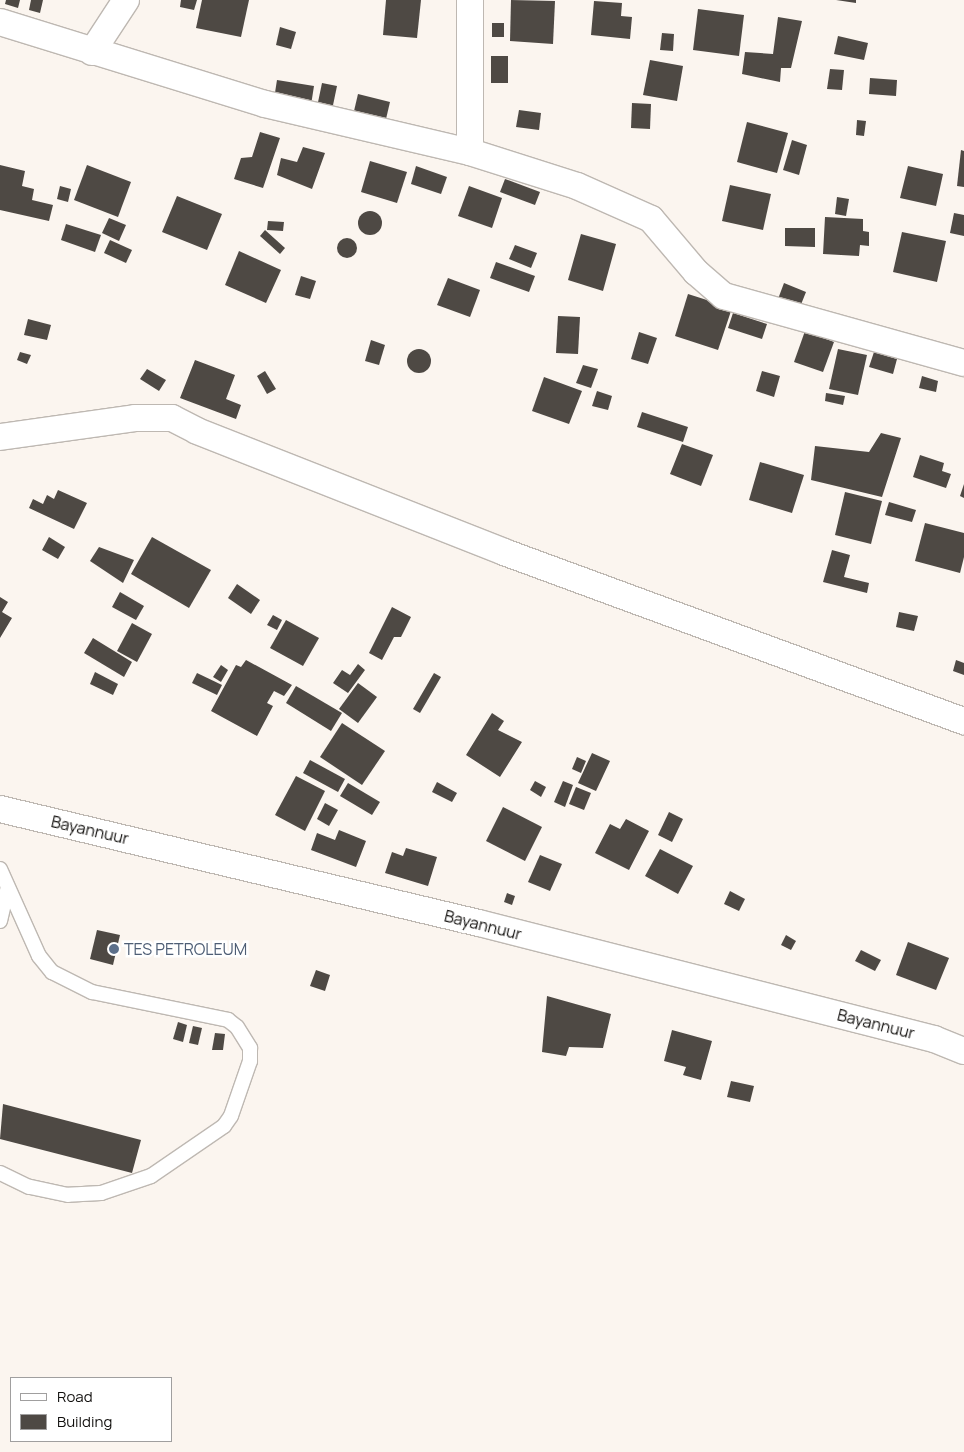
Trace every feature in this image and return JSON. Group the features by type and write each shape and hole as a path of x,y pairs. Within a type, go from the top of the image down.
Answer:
{"street":[{"path":"92,52 126,0"},
{"path":"470,0 470,152"},
{"path":"0,22 265,104 470,152 577,186 651,219 696,272 724,296 964,363"},
{"path":"0,437 135,418 172,418 196,431 504,552 964,720"},
{"name":"Bayannuur","path":"0,809 489,926 934,1039 964,1051"}],"lane":[{"path":"0,869 7,890 39,956 52,972 92,992 228,1020 244,1037 250,1048 250,1061 231,1116 224,1126 166,1168 135,1183 101,1193 68,1195 28,1187 0,1173"},
{"path":"0,922 7,890"}],"building":[{"path":"6,0 20,0 18,8 5,4"},
{"path":"31,0 43,0 40,13 29,10"},
{"path":"181,0 197,0 194,10 180,7"},
{"path":"202,0 249,0 241,37 196,28"},
{"path":"386,0 421,0 417,38 383,35"},
{"path":"511,0 555,1 553,44 510,41"},
{"path":"836,0 856,0 856,3"},
{"path":"594,1 622,3 621,16 632,17 630,39 591,35"},
{"path":"698,9 744,15 739,56 693,50"},
{"path":"778,17 802,21 791,68 781,68 780,82 742,74 745,52 773,54"},
{"path":"492,23 504,23 504,37 492,37"},
{"path":"280,27 296,32 291,49 276,45"},
{"path":"662,33 674,34 673,51 660,50"},
{"path":"838,36 868,43 864,60 834,54"},
{"path":"491,56 508,56 508,83 491,83"},
{"path":"650,60 683,66 677,101 643,95"},
{"path":"830,69 844,70 842,90 827,89"},
{"path":"870,78 897,80 896,96 869,94"},
{"path":"277,80 314,86 311,105 274,99"},
{"path":"322,83 337,86 332,110 317,107"},
{"path":"358,94 390,102 386,119 354,111"},
{"path":"632,103 651,104 650,129 631,128"},
{"path":"519,110 541,113 539,130 516,127"},
{"path":"857,120 866,121 864,136 856,135"},
{"path":"747,122 788,133 777,173 737,162"},
{"path":"260,132 280,138 263,188 234,179 241,158 252,157"},
{"path":"792,140 807,145 799,175 783,170"},
{"path":"303,147 325,153 312,189 277,175 281,158 297,162"},
{"path":"961,150 964,151 964,187 957,186"},
{"path":"370,161 407,172 397,203 361,192"},
{"path":"0,165 25,171 22,186 34,189 32,200 53,205 49,221 0,210"},
{"path":"87,165 131,182 118,217 74,200"},
{"path":"416,166 447,177 441,194 411,184"},
{"path":"908,166 943,174 936,206 900,198"},
{"path":"505,179 540,192 535,205 500,192"},
{"path":"730,185 771,194 763,230 722,221"},
{"path":"60,186 71,189 68,202 57,199"},
{"path":"469,186 502,198 492,228 458,216"},
{"path":"177,196 222,214 207,250 162,232"},
{"path":"837,197 849,199 846,216 835,214"},
{"path":"370,211 378,215 382,223 378,231 370,235 362,231 358,223 362,215"},
{"path":"954,213 964,215 964,236 950,233"},
{"path":"825,217 863,219 863,231 869,232 869,246 860,245 859,256 823,254"},
{"path":"109,218 126,225 119,241 102,233"},
{"path":"268,221 284,222 283,231 267,230"},
{"path":"66,224 101,235 95,252 61,240"},
{"path":"785,228 815,228 815,247 785,246"},
{"path":"265,230 285,248 280,254 260,236"},
{"path":"902,232 946,241 937,282 893,272"},
{"path":"581,234 616,244 603,291 568,280"},
{"path":"347,238 354,241 357,248 354,255 347,258 340,255 337,248 340,241"},
{"path":"110,240 132,250 126,263 104,253"},
{"path":"515,245 537,253 531,268 509,259"},
{"path":"239,251 281,270 266,303 225,285"},
{"path":"496,262 535,276 529,292 490,278"},
{"path":"301,276 316,281 310,299 295,295"},
{"path":"448,278 480,290 470,317 437,305"},
{"path":"784,283 806,292 800,307 778,299"},
{"path":"688,294 732,308 718,350 675,336"},
{"path":"733,313 767,324 762,339 728,328"},
{"path":"558,316 580,317 578,354 556,353"},
{"path":"28,319 51,325 47,340 24,335"},
{"path":"805,331 834,342 823,372 794,362"},
{"path":"639,332 657,338 648,364 631,359"},
{"path":"371,340 385,345 379,365 365,361"},
{"path":"419,349 427,353 431,361 427,369 419,373 411,369 407,361 411,353"},
{"path":"838,349 867,355 858,395 829,389"},
{"path":"20,352 31,355 27,364 17,360"},
{"path":"874,352 897,359 893,374 869,367"},
{"path":"195,360 235,375 226,399 241,405 236,419 180,398"},
{"path":"583,365 598,369 591,388 576,383"},
{"path":"147,369 166,380 159,391 140,379"},
{"path":"265,371 276,389 267,394 257,376"},
{"path":"762,371 780,376 774,397 756,391"},
{"path":"922,376 938,381 936,392 919,388"},
{"path":"544,377 582,391 569,424 532,411"},
{"path":"597,391 612,396 608,410 592,406"},
{"path":"826,393 845,396 843,405 825,401"},
{"path":"642,412 688,427 683,442 637,427"},
{"path":"881,433 901,438 882,497 811,480 815,446 869,452"},
{"path":"682,444 713,455 701,486 670,474"},
{"path":"920,455 944,463 942,471 951,474 946,488 913,477"},
{"path":"760,462 804,475 792,513 749,500"},
{"path":"964,484 964,498 960,496"},
{"path":"58,490 87,503 74,529 29,508 33,499 43,504 47,495 54,499"},
{"path":"845,492 882,501 871,544 835,535"},
{"path":"889,502 916,510 912,522 885,515"},
{"path":"925,523 964,533 964,557 960,573 915,561"},
{"path":"49,537 65,547 58,559 42,550"},
{"path":"152,537 211,570 189,608 131,574"},
{"path":"99,547 134,560 123,583 90,561"},
{"path":"832,550 850,555 844,577 869,583 867,593 823,582"},
{"path":"237,584 260,600 251,614 228,598"},
{"path":"120,592 144,606 136,620 112,607"},
{"path":"0,597 8,602 2,612 12,618 0,638"},
{"path":"392,607 411,617 401,637 394,637 382,660 369,653"},
{"path":"899,612 918,616 914,631 896,627"},
{"path":"273,615 282,620 277,630 267,625"},
{"path":"286,620 319,638 303,666 270,648"},
{"path":"132,623 152,634 137,662 117,651"},
{"path":"93,638 132,662 124,677 84,653"},
{"path":"246,660 292,685 284,696 274,691 267,703 273,706 257,736 211,711 236,665 241,667"},
{"path":"956,660 964,663 964,675 953,671"},
{"path":"358,664 365,670 348,693 333,683 342,670 350,675"},
{"path":"221,665 228,670 221,682 213,677"},
{"path":"95,672 118,684 113,695 90,684"},
{"path":"197,673 222,685 217,695 192,683"},
{"path":"434,673 441,677 420,713 413,709"},
{"path":"358,683 377,697 358,723 339,709"},
{"path":"296,686 342,713 331,731 286,703"},
{"path":"492,713 504,721 498,730 522,742 500,777 466,755"},
{"path":"342,723 385,751 362,785 320,757"},
{"path":"592,753 610,761 596,791 578,783"},
{"path":"577,757 586,761 581,773 572,769"},
{"path":"310,760 345,779 338,792 303,773"},
{"path":"296,776 325,791 305,831 275,815"},
{"path":"535,781 546,787 541,797 530,790"},
{"path":"563,781 573,785 565,807 554,802"},
{"path":"437,782 457,793 452,802 432,792"},
{"path":"348,783 380,802 372,815 340,796"},
{"path":"576,787 591,793 584,810 569,804"},
{"path":"325,803 338,810 329,826 317,819"},
{"path":"503,807 542,827 525,861 486,841"},
{"path":"669,812 683,819 672,842 658,835"},
{"path":"626,819 649,831 629,870 595,853 610,824 620,829"},
{"path":"339,830 366,841 356,867 311,850 317,833 335,840"},
{"path":"406,848 437,857 428,886 385,873 392,852 403,856"},
{"path":"660,849 693,866 678,894 645,876"},
{"path":"540,855 562,864 550,891 528,882"},
{"path":"730,891 745,899 739,911 724,904"},
{"path":"507,893 515,896 512,905 504,902"},
{"path":"97,930 120,935 113,965 90,959"},
{"path":"786,935 796,941 791,950 781,945"},
{"path":"908,942 949,958 936,990 896,975"},
{"path":"861,950 881,960 875,971 855,961"},
{"path":"316,970 330,975 325,991 310,986"},
{"path":"547,996 611,1014 603,1048 569,1047 566,1056 542,1052"},
{"path":"178,1022 187,1025 183,1042 173,1039"},
{"path":"193,1026 202,1028 198,1045 189,1043"},
{"path":"672,1030 712,1041 701,1080 683,1075 686,1067 664,1061"},
{"path":"215,1033 225,1034 223,1050 212,1050"},
{"path":"731,1081 754,1086 750,1102 727,1097"},
{"path":"3,1104 141,1140 132,1173 0,1139"}],"place":[{"name":"TES PETROLEUM","path":"114,949"}]}
